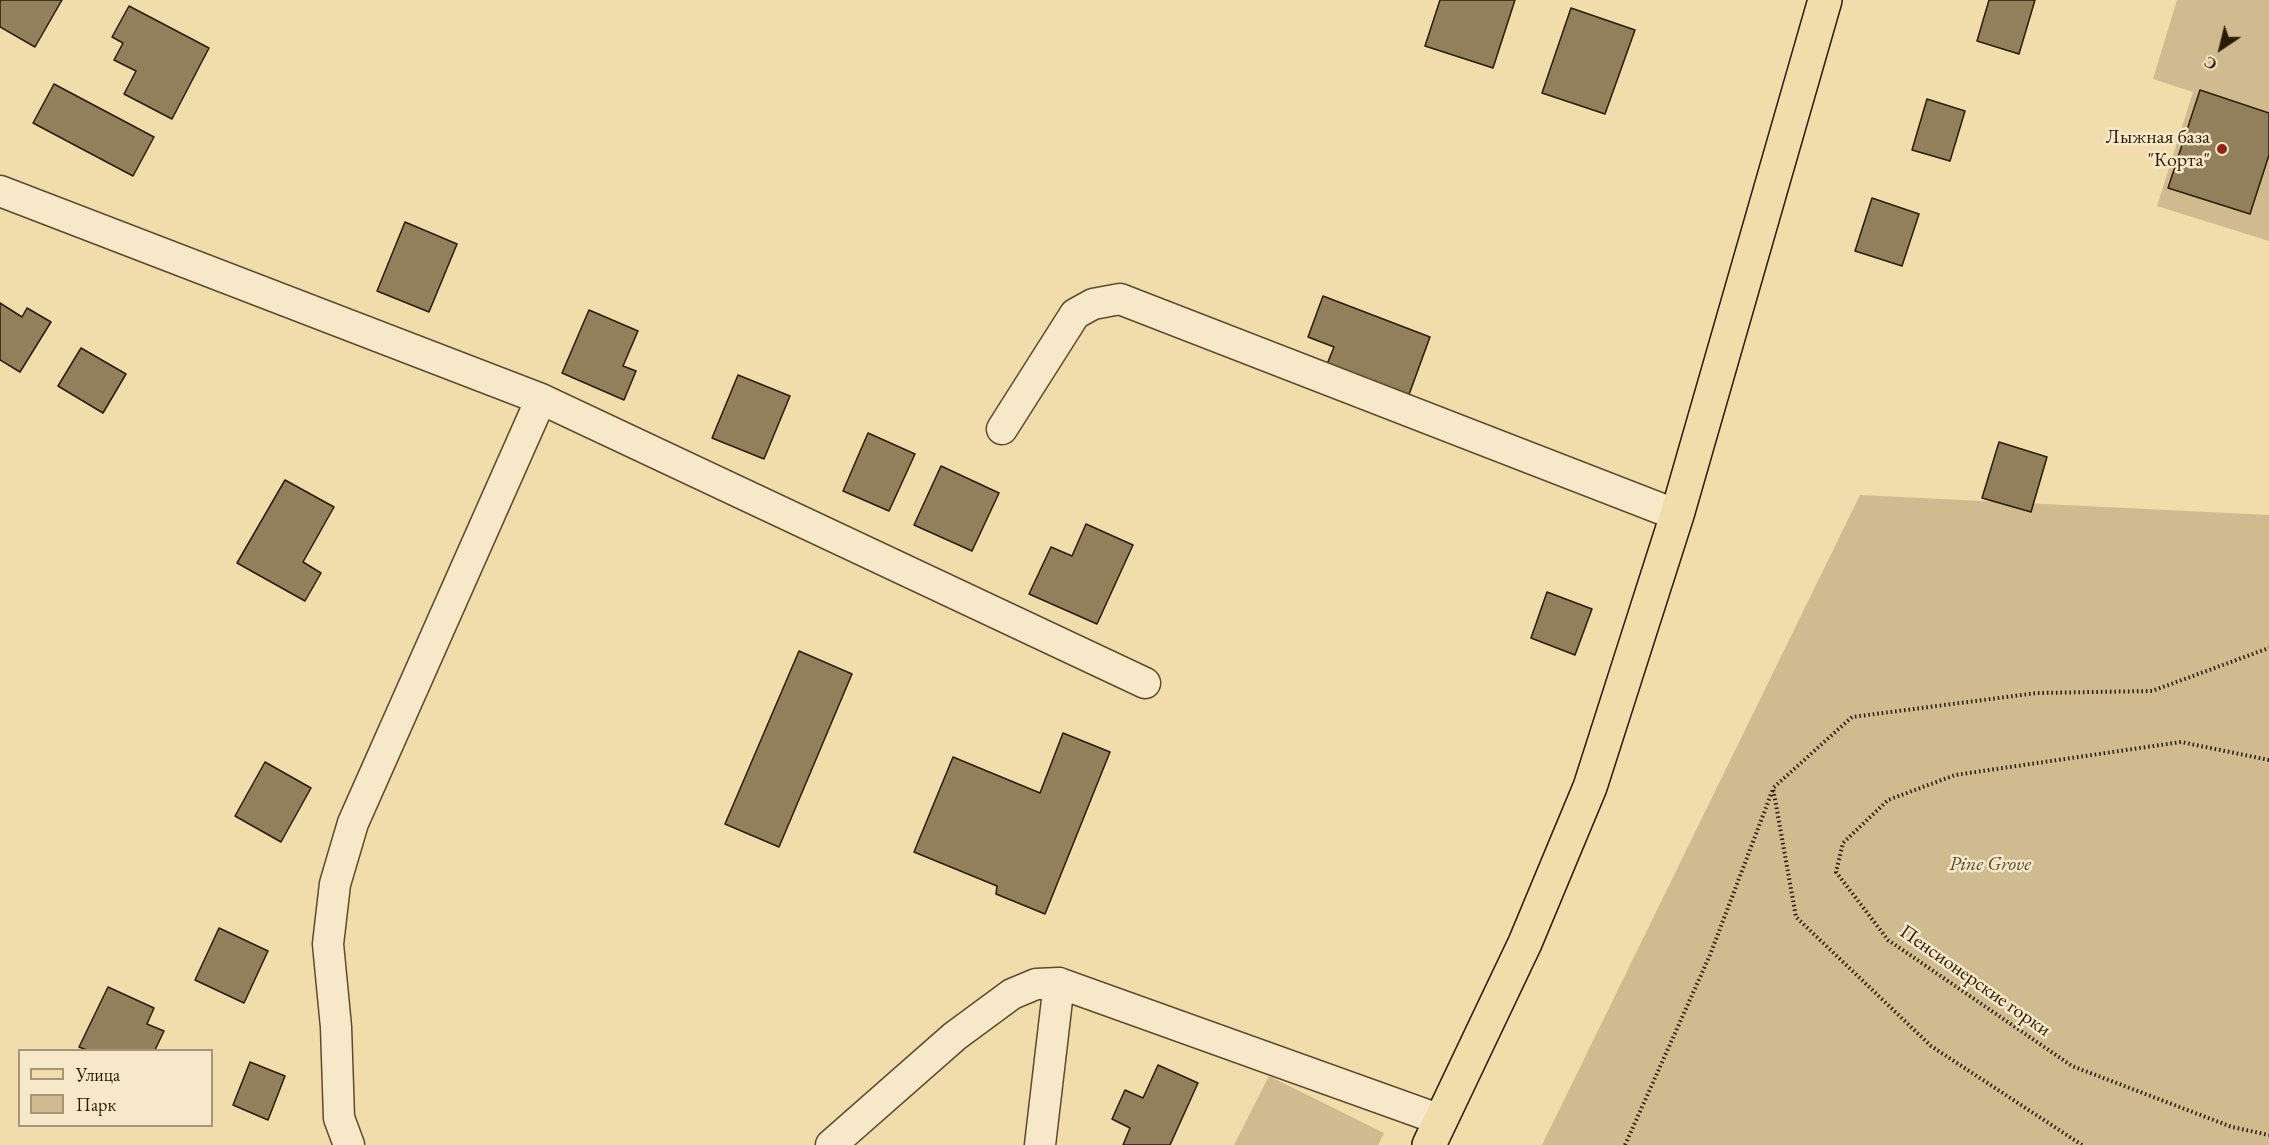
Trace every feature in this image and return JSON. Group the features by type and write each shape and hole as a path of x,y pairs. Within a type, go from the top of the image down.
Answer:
{"main road":[{"path":"1435,1132 1525,943 1590,787 1677,516 1825,0"}],"street":[{"path":"0,190 541,399 1145,683"},
{"path":"1002,429 1075,314 1093,304 1120,299 1677,516"},
{"path":"349,1145 339,1118 336,1027 328,944 335,884 353,823 541,399"},
{"path":"831,1145 956,1036 1012,994 1036,984 1059,983 1435,1132"},
{"path":"1040,1145 1059,983"}],"path":[{"path":"1625,1145 1710,954 1773,788 1852,717 2037,693 2152,691 2269,648"},
{"name":"Пенсионерские горки","path":"2269,760 2181,742 1955,775 1888,800 1843,843 1836,872 1888,940 2072,1066 2232,1127 2269,1136"},
{"path":"1773,788 1796,917 1931,1046 2082,1145"}],"green space":[{"name":"Лыжная база \"Корта\"","path":"2177,0 2269,0 2269,241 2157,206 2193,92 2153,79"},
{"name":"Pine Grove","path":"1860,495 2269,515 2269,1145 1542,1145"},
{"path":"1269,1076 1384,1133 1378,1145 1234,1145"}],"building":[{"path":"0,0 62,0 35,47 0,27"},
{"path":"1440,0 1515,0 1493,68 1425,46"},
{"path":"1989,0 2035,0 2019,54 1977,41"},
{"path":"129,6 209,48 172,119 124,94 136,71 114,60 123,43 112,37"},
{"path":"1571,8 1635,30 1605,114 1542,93"},
{"path":"54,84 154,137 133,176 33,123"},
{"path":"2200,90 2269,113 2269,155 2250,214 2168,188"},
{"path":"1927,99 1965,111 1950,161 1912,150"},
{"path":"1872,198 1919,214 1902,266 1855,251"},
{"path":"405,222 457,244 429,312 377,291"},
{"path":"1323,296 1430,337 1407,400 1325,369 1334,347 1308,337"},
{"path":"0,303 22,317 27,308 51,322 20,372 0,360"},
{"path":"589,310 638,331 623,366 636,371 624,400 562,373"},
{"path":"81,348 126,374 103,413 58,386"},
{"path":"738,375 790,396 764,459 712,438"},
{"path":"868,433 915,454 889,511 843,491"},
{"path":"1999,442 2047,457 2031,512 1982,498"},
{"path":"941,466 999,493 972,551 914,525"},
{"path":"285,480 334,507 303,562 321,573 305,601 237,563"},
{"path":"1086,524 1133,545 1097,624 1029,594 1051,547 1072,556"},
{"path":"1547,592 1592,609 1575,655 1531,638"},
{"path":"799,651 852,674 779,847 725,824"},
{"path":"1063,733 1110,752 1045,914 996,894 997,886 914,852 953,757 1040,793"},
{"path":"265,762 311,788 281,842 235,816"},
{"path":"219,928 268,951 244,1003 195,980"},
{"path":"108,987 154,1008 147,1024 164,1031 155,1049 84,1049 79,1047"},
{"path":"250,1062 285,1076 268,1120 233,1105"},
{"path":"1158,1065 1198,1083 1170,1145 1123,1145 1130,1128 1112,1119 1125,1090 1143,1098"}],"place":[{"name":"Лыжная база \"Корта\"","path":"2222,149"}]}
